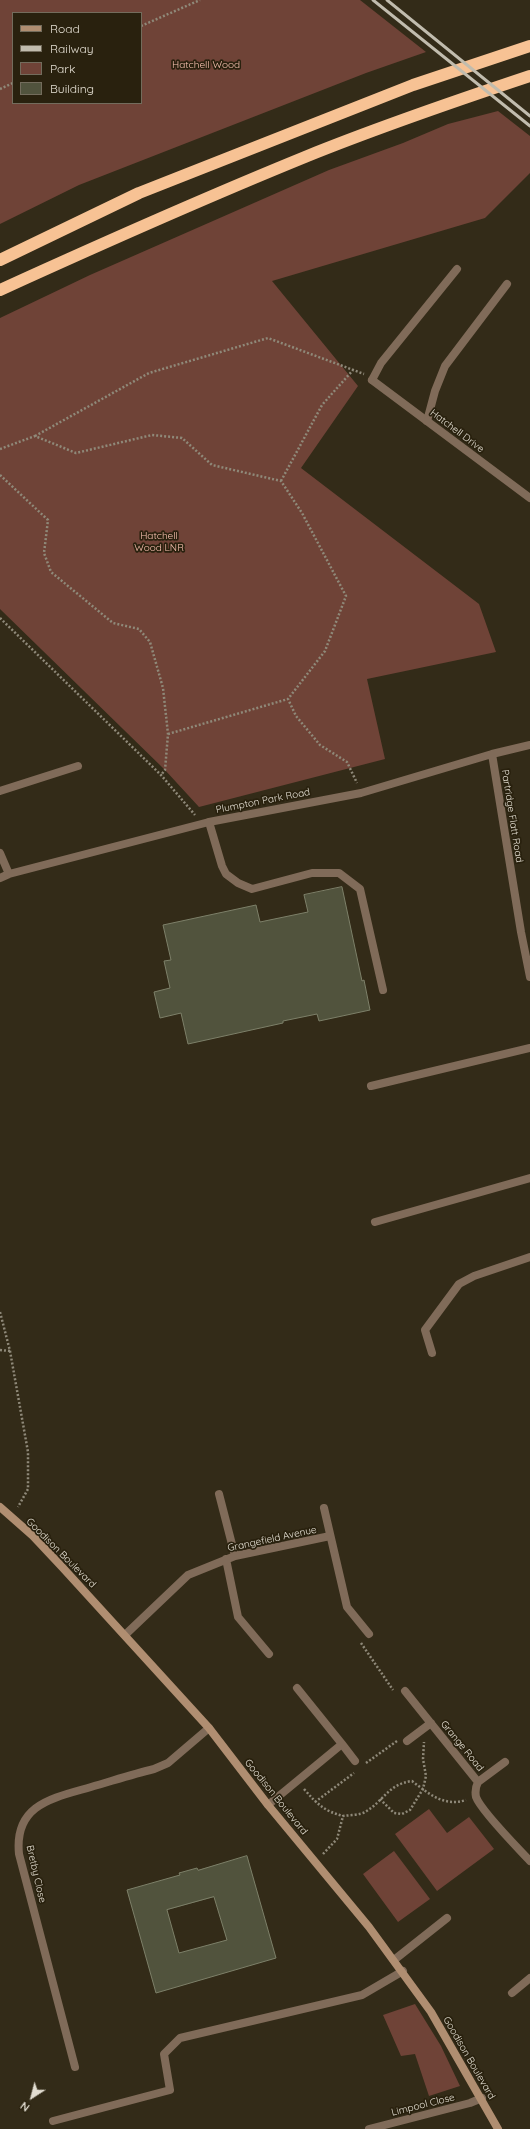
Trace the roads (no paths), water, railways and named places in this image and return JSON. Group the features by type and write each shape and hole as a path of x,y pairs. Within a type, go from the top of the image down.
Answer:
{"highway":[{"path":"0,260 139,193 413,85 530,46"},
{"path":"0,290 151,221 307,157 440,106 530,76"}],"street":[{"name":"Hatchell Drive","path":"457,269 381,363 372,380 530,498"},
{"path":"428,421 435,391 445,366 507,284"},
{"name":"Plumpton Park Road","path":"0,878 9,874 205,823 361,793 492,754 530,745"},
{"name":"Partridge Flatt Road","path":"492,754 521,932 530,977"},
{"path":"0,790 78,766"},
{"path":"205,823 226,874 238,883 252,889 312,873 339,873 360,888 383,990"},
{"path":"0,853 9,874"},
{"path":"371,1086 530,1048"},
{"path":"375,1222 530,1178"},
{"path":"432,1353 425,1330 459,1284 474,1276 530,1257"},
{"path":"219,1494 235,1556"},
{"name":"Goodison Boulevard","path":"0,1507 33,1536 126,1634 209,1728 268,1805 315,1860 403,1971 431,2012 482,2098 498,2129"},
{"name":"Grangefield Avenue","path":"324,1508 347,1607 369,1634"},
{"name":"Grangefield Avenue","path":"126,1634 188,1575 235,1556 330,1536"},
{"path":"226,1559 238,1617 269,1654"},
{"path":"297,1688 358,1764"},
{"name":"Grange Road","path":"405,1691 478,1782"},
{"name":"Grange Road","path":"408,1741 431,1723"},
{"name":"Bretby Close","path":"75,2067 20,1854 18,1843 20,1832 27,1818 46,1800 154,1770 168,1763 209,1728"},
{"path":"268,1805 342,1744"},
{"name":"Grange Road","path":"505,1762 478,1782 476,1785 476,1796 484,1808 530,1861"},
{"path":"394,1960 447,1918"},
{"path":"53,2121 170,2090 164,2054 180,2038 362,1995 403,1971"},
{"path":"512,1993 530,1978"},
{"name":"Limpool Close","path":"369,2129 470,2103 482,2098"}],"railway":[{"path":"373,0 530,126"},
{"path":"387,0 530,116"}],"park label":[{"name":"Hatchell Wood","path":"206,65"},
{"name":"Hatchell Wood LNR","path":"159,542"}]}
